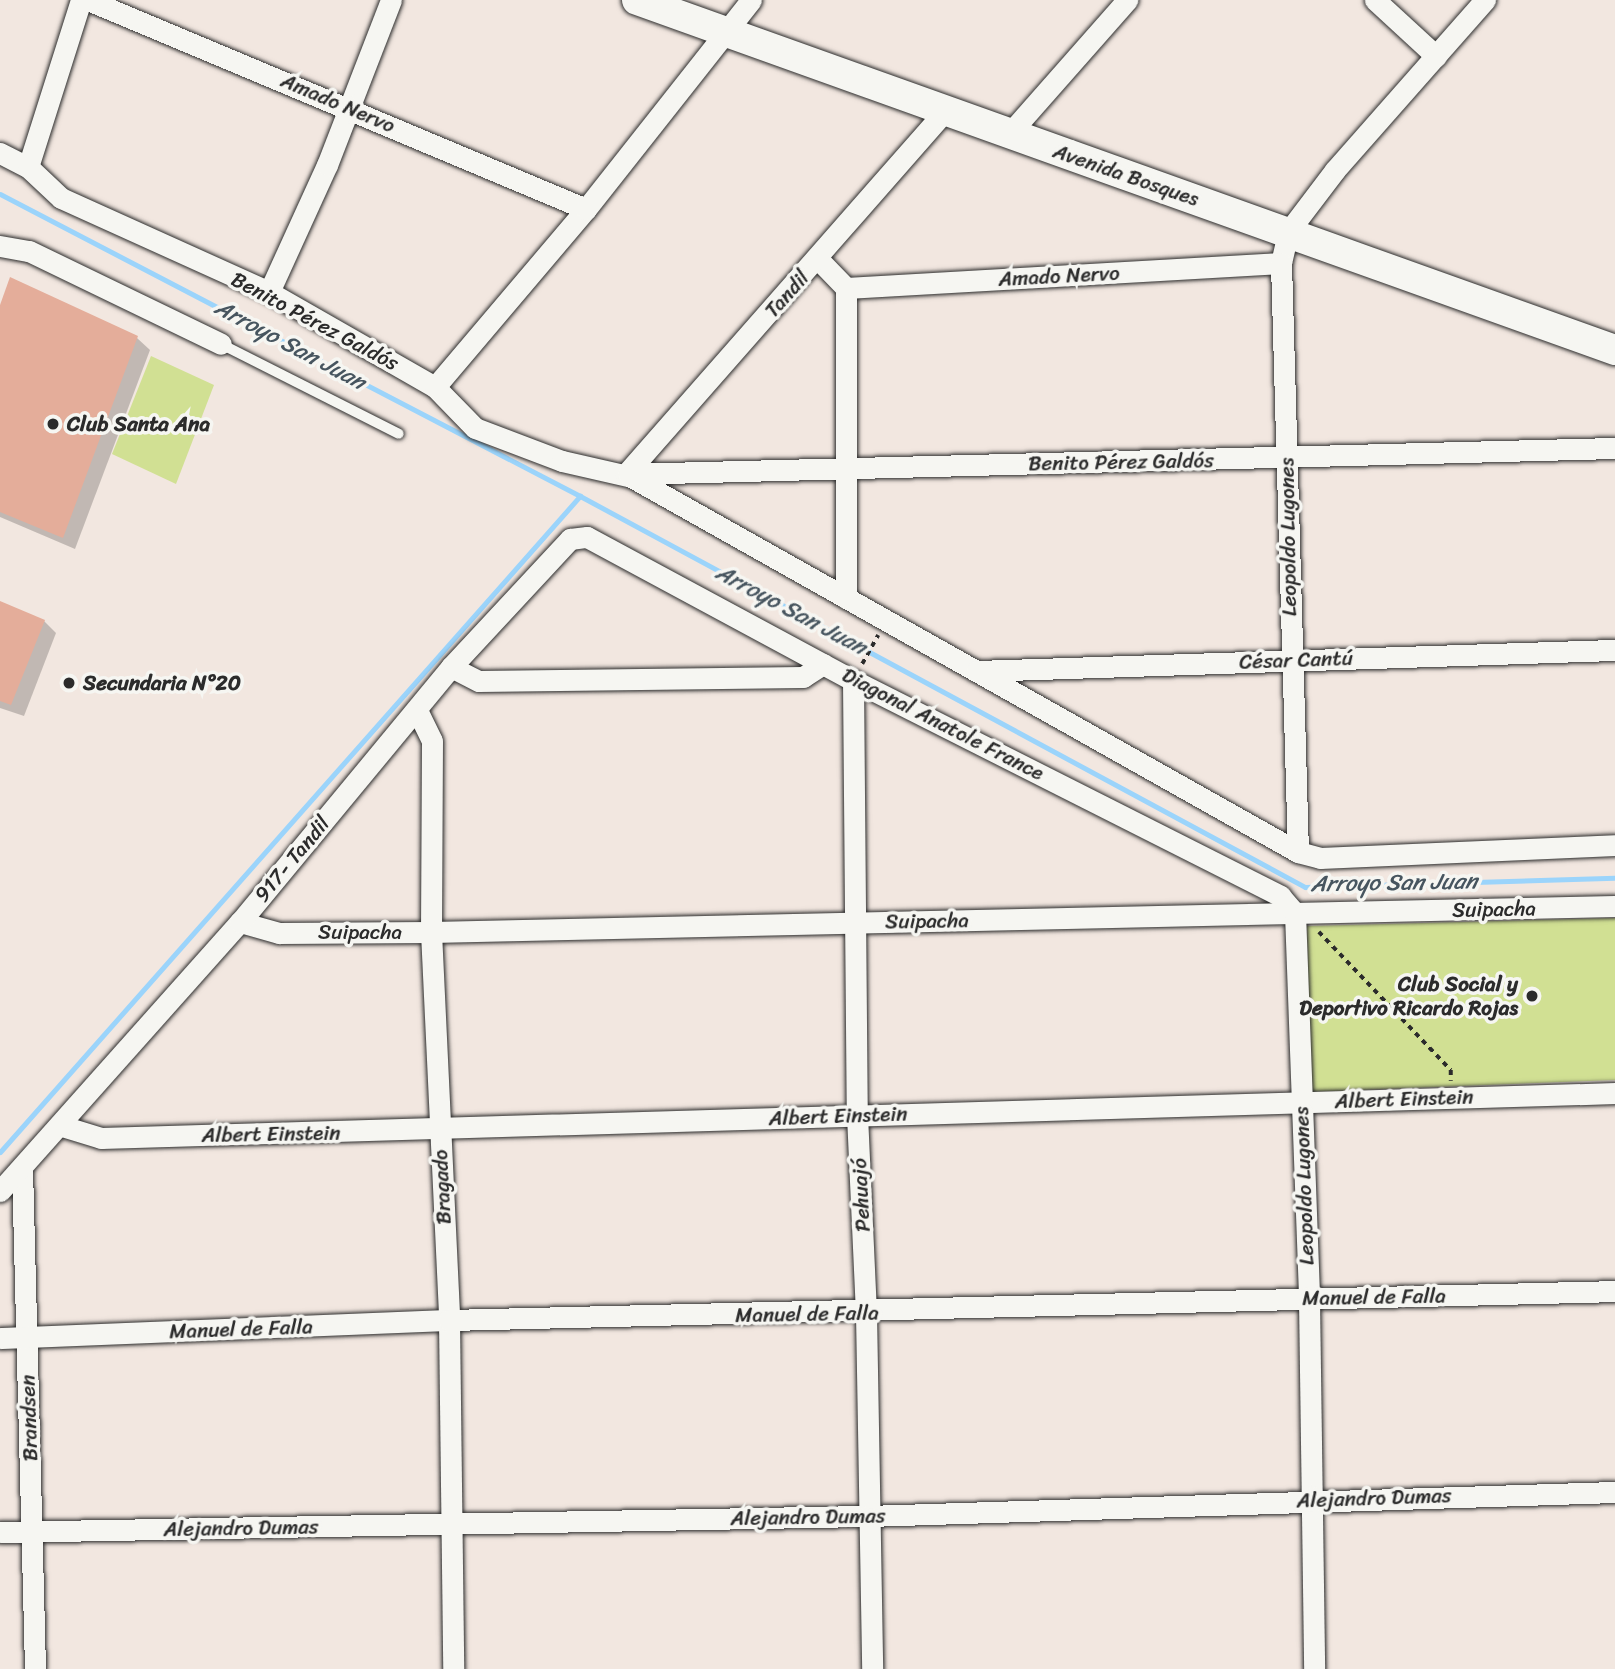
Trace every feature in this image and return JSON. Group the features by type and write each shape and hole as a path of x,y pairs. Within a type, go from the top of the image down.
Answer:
{"main road":[{"name":"Avenida Bosques","path":"637,0 1615,350"}],"street":[{"path":"27,167 81,0"},
{"name":"Amado Nervo","path":"88,0 351,108 586,209"},
{"path":"269,292 351,108 391,0"},
{"path":"435,387 586,209 751,0"},
{"path":"1009,134 1126,0"},
{"path":"1375,0 1436,56"},
{"path":"1281,263 1288,232 1335,170 1485,0"},
{"name":"Tandil","path":"629,476 945,111"},
{"name":"Benito Pérez Galdós","path":"0,153 27,167 61,198 269,292 435,387 475,428 562,461 629,476 1615,447"},
{"path":"1,250 29,251 220,344"},
{"path":"818,259 846,288 846,598"},
{"name":"Amado Nervo","path":"846,288 1281,263"},
{"name":"Leopoldo Lugones","path":"1281,263 1290,660 1298,852"},
{"path":"629,476 1298,852 1320,858 1615,845"},
{"name":"Diagonal Anatole France","path":"587,537 823,664 857,673 1280,896 1295,913"},
{"name":"917- Tandil","path":"0,1191 62,1126 240,922 451,667 570,539 587,537"},
{"name":"César Cantú","path":"976,671 1615,650"},
{"path":"451,667 479,681 803,677 823,664"},
{"name":"Pehuajó","path":"857,673 857,1115 866,1313 872,1669"},
{"name":"Bragado","path":"417,709 432,741 430,932 449,1320 449,1525 453,1669"},
{"name":"Suipacha","path":"240,922 279,933 430,932 1615,906"},
{"name":"Leopoldo Lugones","path":"1295,913 1309,1299 1314,1669"},
{"name":"Albert Einstein","path":"62,1126 101,1138 1615,1093"},
{"name":"Brandsen","path":"22,1168 35,1669"},
{"name":"Manuel de Falla","path":"0,1338 449,1320 866,1313 1615,1291"},
{"name":"Alejandro Dumas","path":"0,1532 868,1516 1615,1492"}],"lane":[{"path":"220,344 399,434"}],"path":[{"path":"857,673 872,646"},
{"path":"1295,913 1334,944 1451,1070 1451,1097"}],"green space":[{"path":"151,356 214,385 176,484 112,454"},
{"path":"1615,918 1615,1080 1310,1092 1307,926"}],"building":[{"name":"Club Santa Ana","path":"10,277 138,336 63,538 0,512 0,305"},
{"path":"0,601 45,620 11,705 0,701"}],"waterway":[{"name":"Arroyo San Juan","path":"0,194 580,496 1305,887 1615,878"},
{"path":"0,1152 580,496"}],"place":[{"name":"Club Santa Ana","path":"53,424"},
{"name":"Secundaria N°20","path":"69,683"},
{"name":"Club Social y Deportivo Ricardo Rojas","path":"1532,996"}]}
